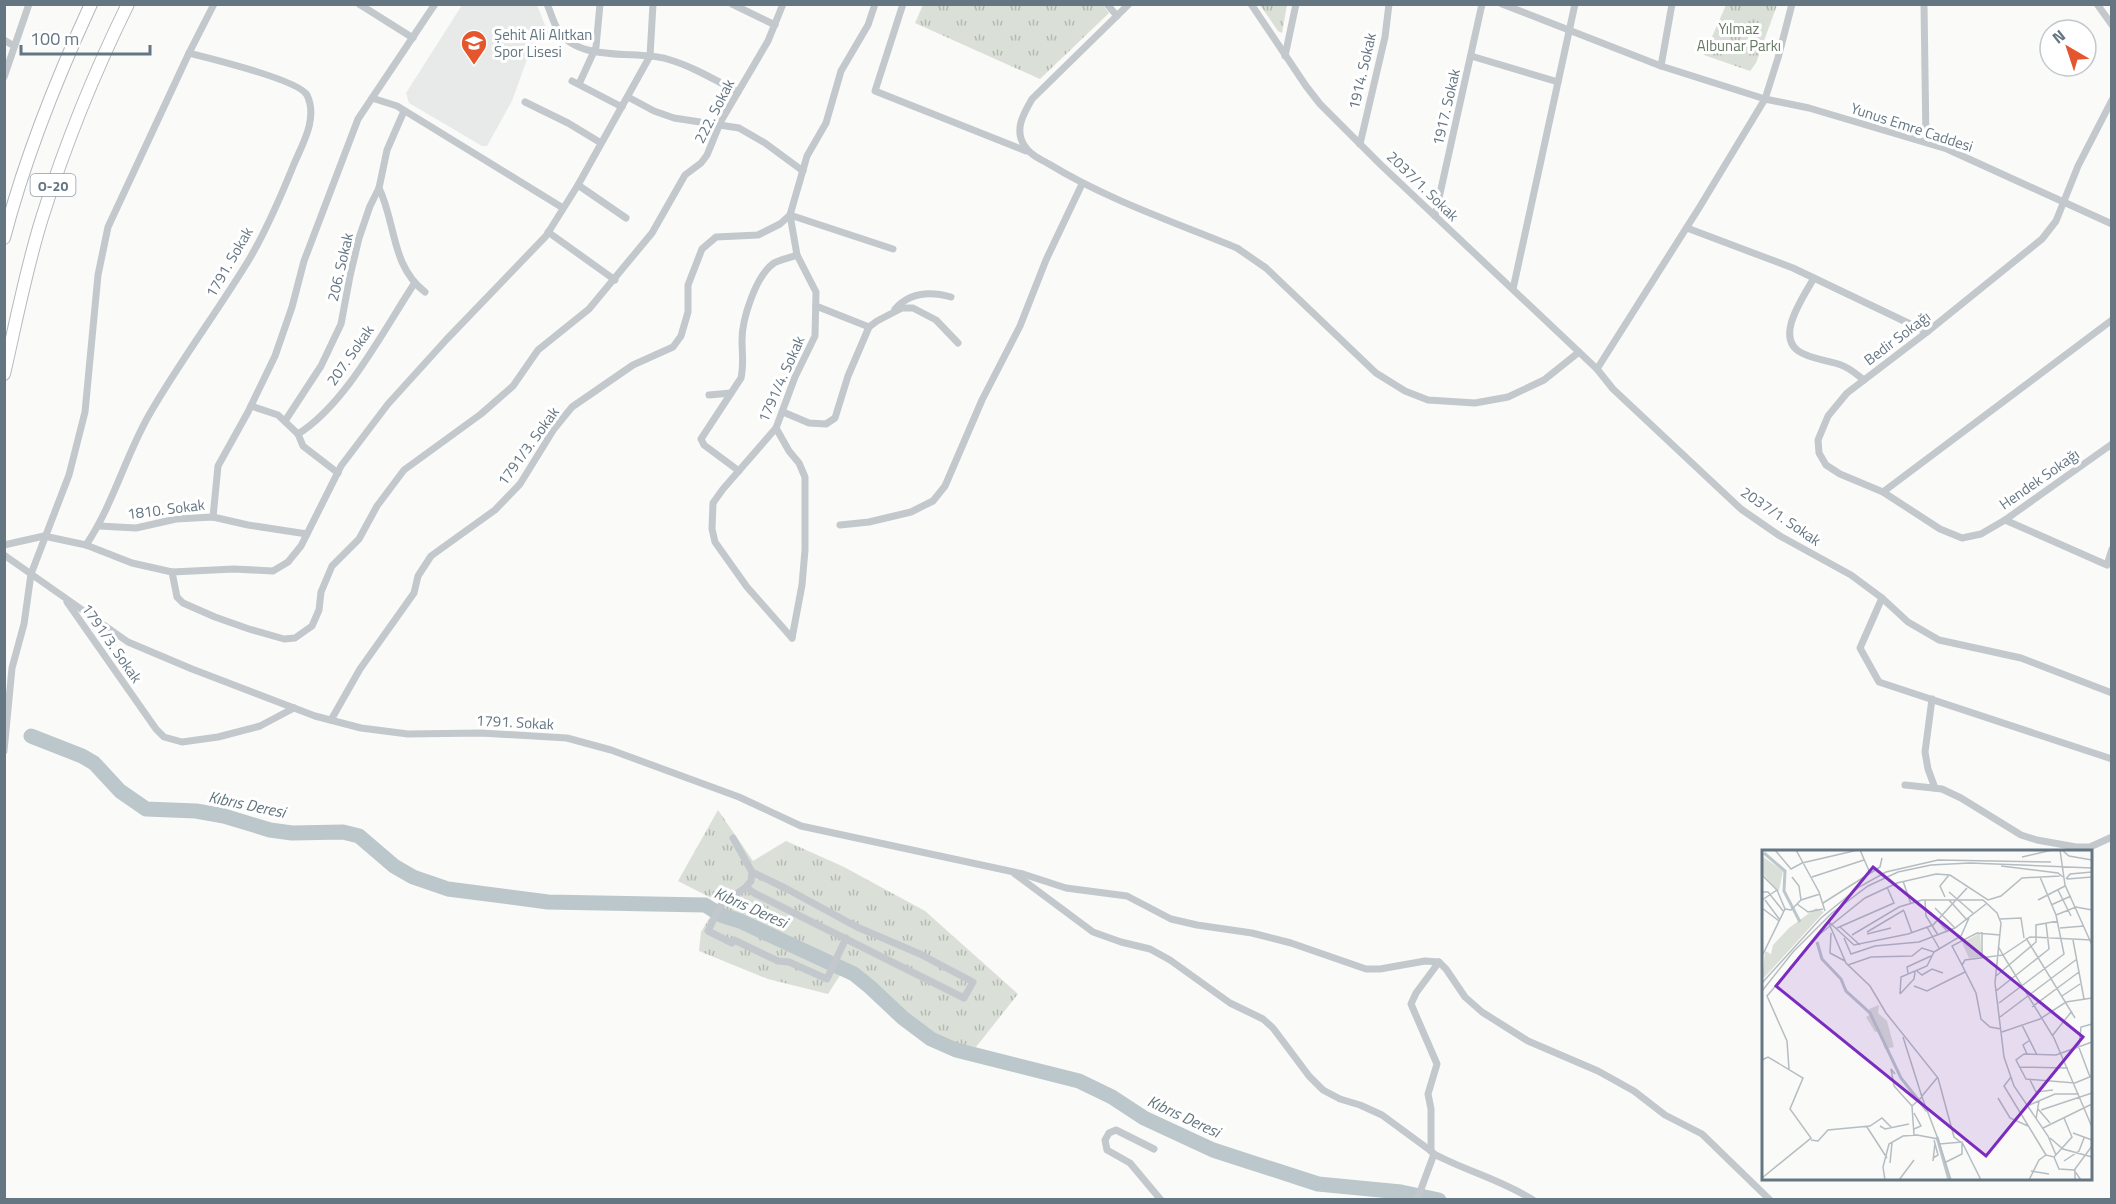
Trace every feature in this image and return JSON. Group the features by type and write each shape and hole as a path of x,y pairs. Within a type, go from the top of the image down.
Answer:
{"highway":[{"name":"O-20","path":"4,238 15,195 45,112 91,4"},
{"name":"O-20","path":"4,374 42,219 102,56 128,4"}],"street":[{"path":"4,77 29,4"},
{"path":"4,751 12,668 24,624 31,574 69,475 85,412 98,275 108,227 189,52 214,4"},
{"path":"359,4 413,38"},
{"path":"213,517 218,466 275,356 292,307 304,261 358,119 435,4"},
{"path":"547,4 558,31 576,45 594,52 665,58 693,69 738,92"},
{"path":"600,4 594,52 575,82 622,107"},
{"path":"4,545 44,536 86,545 132,564 172,572 234,569 273,571 288,562 301,546 338,473 388,404 483,301 527,258 548,232 578,185 650,57 653,4"},
{"path":"732,4 775,25"},
{"name":"222. Sokak","path":"615,280 652,232 685,176 707,155 719,125 768,41 783,4"},
{"path":"875,4 868,25 841,71 826,123 807,156 790,215 893,249"},
{"path":"903,4 875,91 1029,152 1082,184 1237,248 1266,268 1376,373 1405,391 1428,400 1475,403 1508,397 1544,380 1579,352"},
{"path":"1107,4 1117,16"},
{"path":"1029,152 1021,140 1019,131 1032,99 1129,4"},
{"name":"2037/1. Sokak","path":"1251,4 1320,104 1597,369 1613,389 1741,509 1780,536 1851,575 1882,598 1908,622 1939,640 2021,658 2112,693"},
{"path":"1285,56 1296,4"},
{"name":"1914. Sokak","path":"1360,144 1385,37 1389,4"},
{"name":"1917. Sokak","path":"1435,216 1482,4"},
{"name":"Yunus Emre Caddesi","path":"1502,4 1661,66 1765,99 1809,108 1947,149 2112,224"},
{"path":"1514,289 1575,4"},
{"path":"1661,66 1672,4"},
{"path":"1597,369 1687,228 1765,99 1792,4"},
{"path":"1924,4 1926,142"},
{"path":"2097,4 2112,25"},
{"path":"4,40 14,46"},
{"name":"1791. Sokak","path":"86,545 99,526 120,473 149,416 251,256 283,190 312,116 307,96 297,86 258,71 189,52"},
{"path":"1471,56 1558,82"},
{"path":"628,97 654,111 674,118 739,128 765,142 803,171"},
{"path":"372,98 404,111 563,208"},
{"name":"Bedir Sokağı","path":"1981,534 1962,538 1940,529 1884,492 1840,474 1826,465 1819,453 1818,440 1828,416 1847,393 2042,239 2056,221 2078,166 2112,100"},
{"path":"525,102 568,123 601,143"},
{"name":"206. Sokak","path":"285,421 321,366 341,324 360,238 370,206 379,188 387,150 404,111"},
{"path":"840,525 869,522 911,512 933,501 945,486 982,400 1020,326 1046,260 1082,184"},
{"path":"578,185 627,218"},
{"path":"379,188 388,210 396,248 409,277 425,292"},
{"name":"1791/4. Sokak","path":"776,428 799,463 805,477 805,550 802,585 792,638 747,587 715,542 712,529 713,503 776,428 795,377 815,336 816,292 797,255 790,215"},
{"name":"1791/3. Sokak","path":"331,720 360,669 414,593 418,576 431,556 495,510 520,484 554,429 572,407 633,365 673,347 681,336 688,312 688,285 702,249 716,237 758,235 780,224 790,215"},
{"path":"1687,228 1814,278 1927,332"},
{"path":"172,572 175,591 183,603 249,629 295,638 312,626 319,610 321,592 332,566 359,539 377,506 404,470 506,393 538,350 589,309 615,280 548,232"},
{"path":"739,471 704,444 701,439 741,378 744,366 744,321 756,287 766,270 776,262 797,255"},
{"path":"1814,278 1791,323 1790,332 1793,344 1806,356 1843,366 1863,380"},
{"name":"207. Sokak","path":"298,434 329,408 343,390 414,284"},
{"path":"891,313 904,299 922,293 951,297"},
{"path":"816,306 868,327"},
{"path":"783,412 809,423 826,424 835,418 848,376 868,327 902,308 913,308 936,320 958,343"},
{"path":"1884,492 2112,320"},
{"path":"709,395 731,393"},
{"path":"251,406 278,415 298,434 303,446 338,473"},
{"name":"Hendek Sokağı","path":"1981,534 2112,444"},
{"name":"1810. Sokak","path":"99,526 136,528 176,519 213,517 307,534"},
{"path":"2005,519 2107,565 2112,549"},
{"name":"1791. Sokak","path":"4,555 128,642 192,669 331,720 361,728 408,735 481,733 567,738 611,750 739,797 801,825 1029,875 1066,888 1127,896 1171,919 1252,933 1291,943 1366,969 1380,969 1425,961 1439,962"},
{"name":"1791/3. Sokak","path":"64,598 156,729 164,737 182,742 218,736 260,726 294,708"},
{"path":"1882,598 1860,648 1879,682 2112,759"},
{"path":"1932,699 1925,752 1935,788"},
{"path":"1905,785 1942,789 2021,835 2037,840 2076,847 2090,847 2112,837"},
{"path":"733,838 752,872 857,927 920,954 973,982 964,998 746,887"},
{"path":"752,872 751,881 746,887 719,908 708,931 732,943 735,940 778,961 789,962 827,979 846,938"},
{"path":"1013,873 1093,932 1150,950 1170,960 1230,1002 1263,1019 1273,1028 1308,1076 1323,1090 1382,1115 1432,1153 1501,1182 1533,1200"},
{"path":"1417,1200 1432,1153 1431,1109 1428,1094 1437,1064 1411,1004 1416,993 1439,962 1465,997 1482,1012 1528,1041 1598,1071 1634,1092 1665,1115 1702,1134 1770,1200"},
{"path":"1154,1149 1116,1131 1109,1133 1105,1140 1107,1150 1130,1163 1161,1200"}],"shaded area":[{"name":"Şehit Ali Alıtkan Spor Lisesi","path":"462,5 537,5 549,35 534,40 512,101 487,146 482,146 409,103 406,93"}],"green space":[{"path":"1102,4 1109,13 1040,79 915,23 923,5"},
{"path":"1260,5 1287,5 1282,33 1278,31"},
{"name":"Yılmaz Albunar Parkı","path":"1726,5 1777,5 1756,63 1750,71 1704,55"},
{"path":"718,810 753,861 786,841 844,867 925,911 1018,994 976,1047 945,1042 846,966 828,994 768,979 699,951 701,932 719,902 678,881"}],"waterway":[{"name":"Kıbrıs Deresi","path":"31,736 94,763 120,791 146,809 196,811 224,816 270,830 292,833 343,832 359,836 394,866 413,877 448,889 548,902 705,905 721,915 740,921 854,974 903,1018 931,1039 956,1050 1079,1081 1112,1097 1144,1118 1213,1150 1318,1184 1401,1192 1439,1200"}],"place":[{"name":"Şehit Ali Alıtkan Spor Lisesi","path":"474,66"}]}
